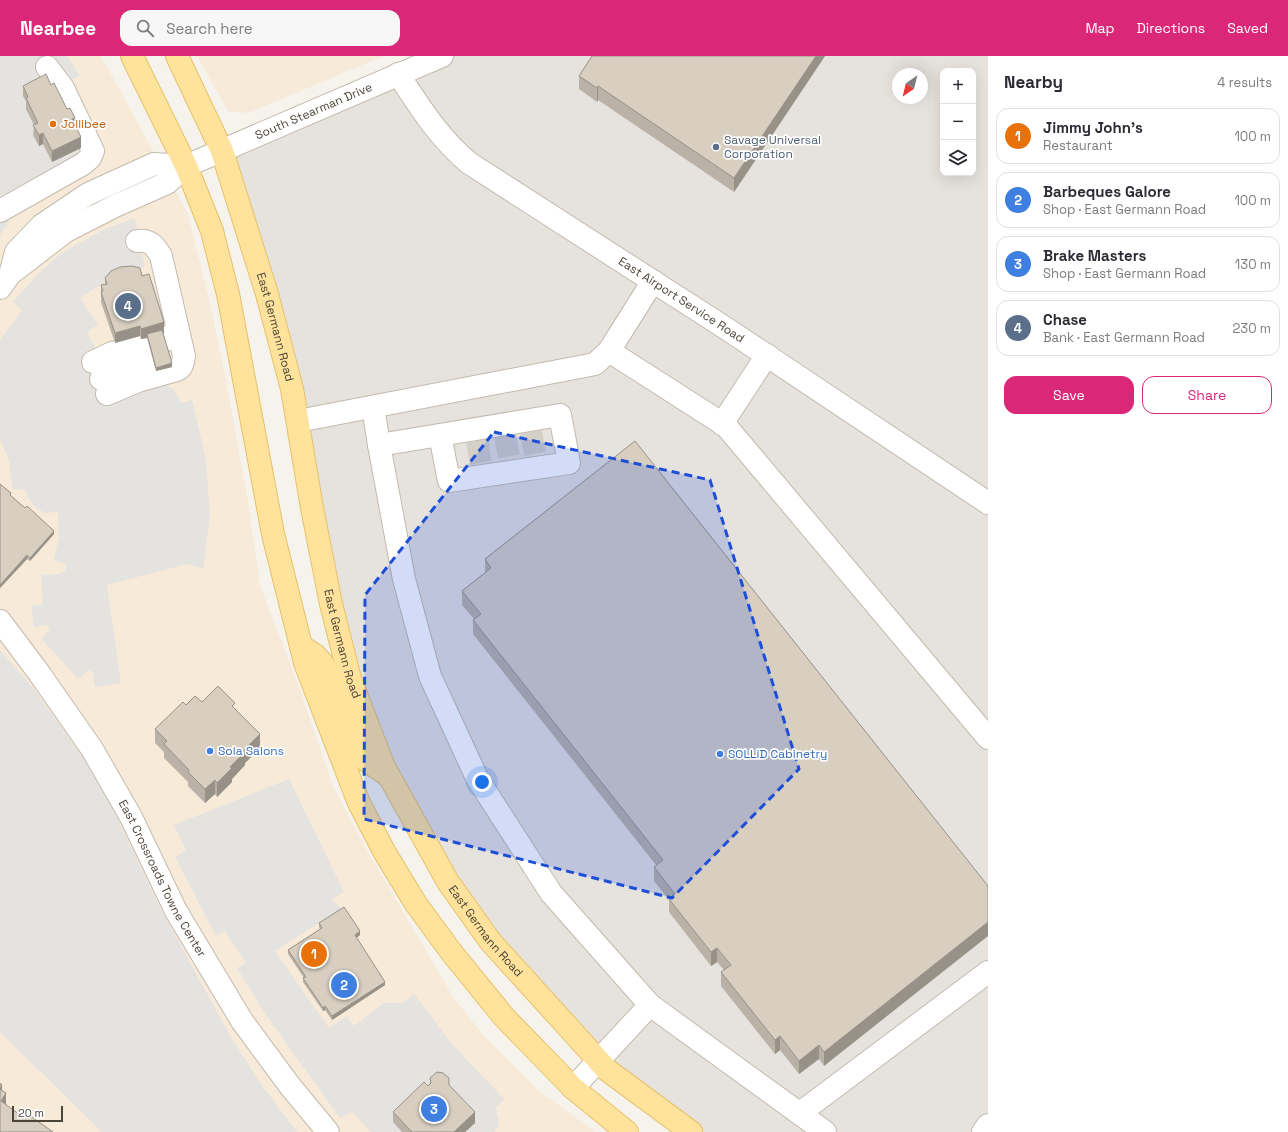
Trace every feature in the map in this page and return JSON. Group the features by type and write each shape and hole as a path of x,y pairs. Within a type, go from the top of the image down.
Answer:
{"main road":[{"path":"132,56 186,166 212,232 228,294 273,534 300,646 305,663 359,803 385,853 416,904 452,953 504,1017 574,1088 627,1132"},
{"name":"East Germann Road","path":"177,56 222,151 269,303 292,389 331,604 350,679 389,776 448,882 490,941 598,1060 613,1074 691,1132"},
{"path":"300,646 314,655 326,670 364,760 389,776"}],"street":[{"name":"South Stearman Drive","path":"5,281 16,252 42,225 88,194 154,164 186,166 442,56"},
{"path":"0,212 83,164 90,158 93,151 63,88 47,67"},
{"name":"East Airport Service Road","path":"398,74 425,115 449,146 469,163 767,355 988,503"},
{"path":"137,241 145,240 154,245 161,256 181,342 181,368 138,382 100,379 112,353 166,340 181,342"},
{"path":"298,421 595,364 609,351 653,281"},
{"path":"609,351 726,426 988,738"},
{"path":"722,424 767,355"},
{"path":"373,407 404,580 430,676 477,778 551,893 650,1005 825,1132"},
{"path":"379,445 440,435 475,435 530,426 560,415 569,463 536,463 483,472 449,481 440,435"},
{"name":"East Crossroads Towne Center","path":"0,622 40,673 92,749 131,817 176,911 242,1020 290,1086 328,1132"},
{"path":"800,1114 988,972"},
{"path":"574,1088 598,1060 650,1005"},
{"path":"983,1132 988,1125"}],"highlighted area":[{"path":"494,432 710,480 799,769 672,898 364,819 365,595"}],"shaded area":[{"path":"0,56 101,56 187,212 207,290 224,369 248,501 260,585 301,693 333,786 369,854 455,1000 486,1038 538,1090 596,1132 0,1132"},
{"path":"0,56 67,56 80,76 69,81 101,159 6,216 9,222 0,235"},
{"path":"197,56 384,56 248,113 228,111"},
{"path":"442,56 988,56 988,1132 691,1132 665,1114 490,941 384,767 312,508 222,151"},
{"path":"135,218 145,267 121,272 80,298 98,324 87,333 108,369 122,400 163,383 174,390 181,403 192,400 206,460 210,517 203,569 187,564 107,585 121,683 95,687 93,673 88,670 78,679 41,638 50,630 47,625 34,627 31,606 43,604 41,575 60,574 65,571 66,564 54,560 59,537 58,512 45,513 36,508 28,498 25,489 13,490 9,461 0,439 0,340 22,310 13,302 38,274 63,252 105,229"},
{"path":"0,650 31,685 87,763 113,809 159,906 232,1039 261,1084 297,1132 102,1132 0,1032"},
{"path":"289,779 344,892 332,899 341,909 275,951 329,1028 346,1016 354,1026 384,1003 402,1003 414,994 452,1044 504,1099 496,1108 499,1121 498,1128 494,1132 371,1132 352,1112 340,1118 266,1015 237,968 246,963 225,931 216,936 175,857 186,850 174,825"}],"building":[{"name":"Savage Universal Corporation","path":"592,56 816,56 734,178 598,86 597,88 579,76"},
{"name":"Jollibee","path":"46,74 51,85 54,83 67,109 70,108 75,118 72,119 81,137 52,151 43,133 39,135 33,125 38,123 26,98 28,97 23,86"},
{"path":"132,266 140,268 142,276 149,274 164,322 141,329 140,326 115,333 101,292 103,291 101,285 107,284 105,278 111,271 120,267"},
{"path":"162,330 172,363 156,368 147,334"},
{"name":"SOLLiD Cabinetry","path":"635,441 988,886 988,922 824,1052 819,1045 799,1061 780,1036 775,1040 721,972 731,965 717,948 711,952 669,899 675,894 654,867 663,860 473,620 481,614 462,591 491,568 485,559"},
{"path":"0,484 11,493 10,495 25,508 27,506 54,531 30,558 27,555 0,585"},
{"name":"Sola Salons","path":"218,686 235,703 232,706 260,734 244,750 245,752 230,767 232,768 217,783 215,780 205,789 164,744 167,741 155,729 183,702 186,705 195,696 202,702"},
{"path":"344,907 360,931 355,935 385,982 332,1016 325,1006 323,1008 303,978 306,977 288,950 322,928 319,923"},
{"path":"437,1072 443,1073 449,1078 449,1085 475,1112 454,1132 412,1132 393,1112 424,1082 428,1086 431,1083 430,1078"},
{"path":"0,1089 6,1093 1,1101 23,1117 26,1113 53,1132 0,1132"}],"tunnel":[{"path":"531,432 536,458"},
{"path":"505,435 510,463"},
{"path":"477,441 482,468"}],"place":[{"name":"Jollibee","path":"53,124"},
{"name":"Savage Universal Corporation","path":"716,147"},
{"name":"Chase","path":"128,306"},
{"name":"Sola Salons","path":"210,751"},
{"name":"SOLLiD Cabinetry","path":"720,754"},
{"name":"Jimmy John's","path":"314,954"},
{"name":"Barbeques Galore","path":"344,985"},
{"name":"Brake Masters","path":"434,1109"}]}
